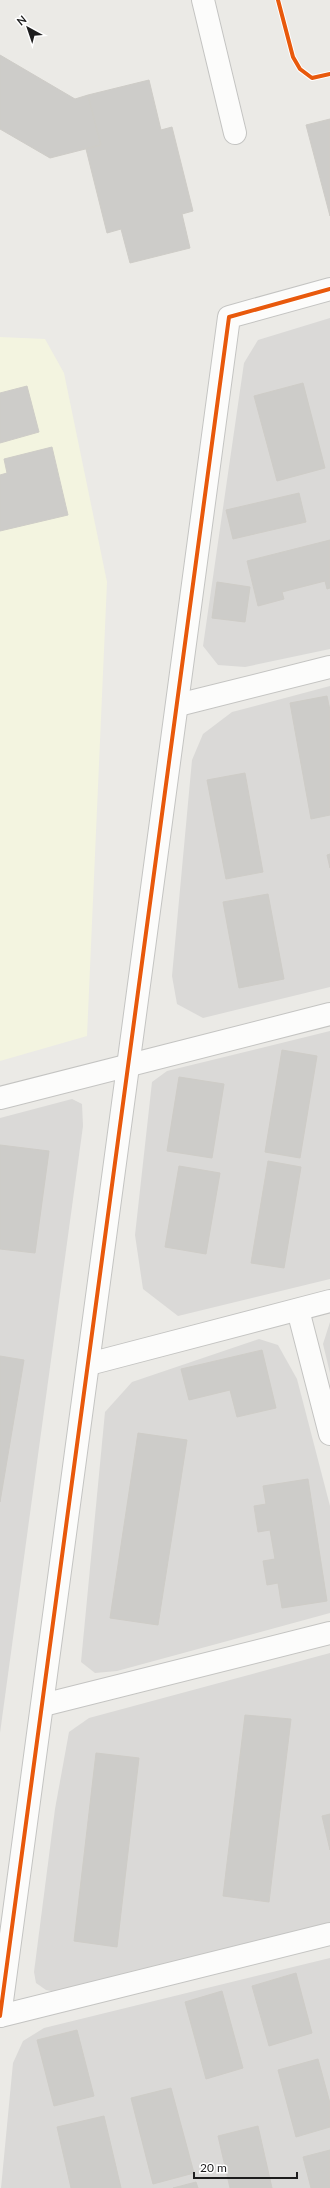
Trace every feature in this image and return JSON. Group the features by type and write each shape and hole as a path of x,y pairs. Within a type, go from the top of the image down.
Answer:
{"street":[{"path":"203,0 235,133"},
{"path":"330,289 229,317 130,1065 0,2016 330,1934"},
{"path":"178,705 330,667"},
{"path":"0,1098 330,1014"},
{"path":"89,1364 330,1301"},
{"path":"298,1310 330,1434"},
{"path":"43,1705 330,1633"}],"shaded area":[{"path":"330,318 330,649 245,667 218,665 203,646 244,363 258,340"},
{"path":"0,337 45,339 64,373 107,582 87,1036 0,1061"},
{"path":"330,686 330,987 203,1018 177,1004 172,976 192,760 203,734 232,712"},
{"path":"330,1031 330,1279 178,1316 143,1289 135,1235 152,1082 167,1071"},
{"path":"72,1099 82,1104 83,1126 0,1733 0,1118"},
{"path":"330,1322 330,1373 323,1344"},
{"path":"259,1339 278,1345 297,1379 330,1506 330,1613 117,1671 95,1673 81,1662 105,1412 132,1382"},
{"path":"330,1653 330,1922 56,1992 46,1990 36,1983 34,1972 55,1809 69,1732 89,1718"},
{"path":"330,1958 330,2188 1,2188 13,2063 23,2041 44,2028"}],"building":[{"path":"0,55 75,99 88,95 101,145 50,158 0,129"},
{"path":"149,80 161,130 172,127 193,211 182,214 190,248 130,263 121,229 107,233 86,149 101,145 88,95"},
{"path":"330,119 330,216 306,125"},
{"path":"303,383 325,468 277,481 254,396"},
{"path":"27,386 39,432 0,443 0,393"},
{"path":"52,447 68,515 0,531 0,475 7,473 4,459"},
{"path":"299,493 306,522 233,539 226,510"},
{"path":"330,540 330,588 327,589 325,581 282,592 284,599 258,606 247,561"},
{"path":"217,582 250,587 245,622 212,618"},
{"path":"327,696 330,710 330,815 311,819 290,703"},
{"path":"245,773 263,872 226,879 207,780"},
{"path":"330,854 330,868 327,855"},
{"path":"268,894 284,979 239,988 223,902"},
{"path":"282,1050 317,1056 300,1158 265,1152"},
{"path":"179,1077 224,1084 212,1158 167,1151"},
{"path":"0,1145 49,1151 35,1253 0,1249"},
{"path":"268,1161 301,1167 284,1268 251,1263"},
{"path":"179,1166 220,1173 206,1254 165,1247"},
{"path":"262,1350 276,1408 237,1417 230,1390 189,1400 181,1369"},
{"path":"0,1356 24,1360 0,1502"},
{"path":"138,1433 187,1440 158,1625 110,1618"},
{"path":"308,1479 327,1601 282,1608 278,1583 267,1585 263,1561 275,1559 270,1530 258,1532 254,1506 266,1504 263,1486"},
{"path":"245,1715 291,1719 269,1902 223,1896"},
{"path":"96,1753 139,1758 117,1947 74,1941"},
{"path":"330,1814 330,1850 322,1816"},
{"path":"296,1973 312,2033 269,2046 252,1986"},
{"path":"222,1991 243,2068 206,2079 185,2002"},
{"path":"77,2030 94,2096 54,2106 37,2040"},
{"path":"318,2059 330,2103 330,2127 296,2137 278,2070"},
{"path":"171,2088 194,2173 153,2184 131,2098"},
{"path":"104,2116 121,2188 71,2188 57,2127"},
{"path":"258,2126 272,2188 230,2188 218,2136"},
{"path":"330,2150 330,2188 311,2188 303,2157"},
{"path":"196,2182 198,2188 173,2188"}],"cycle path":[{"path":"278,0 293,57 300,69 312,78 330,74"},
{"path":"0,2016 229,317 330,289"}]}
